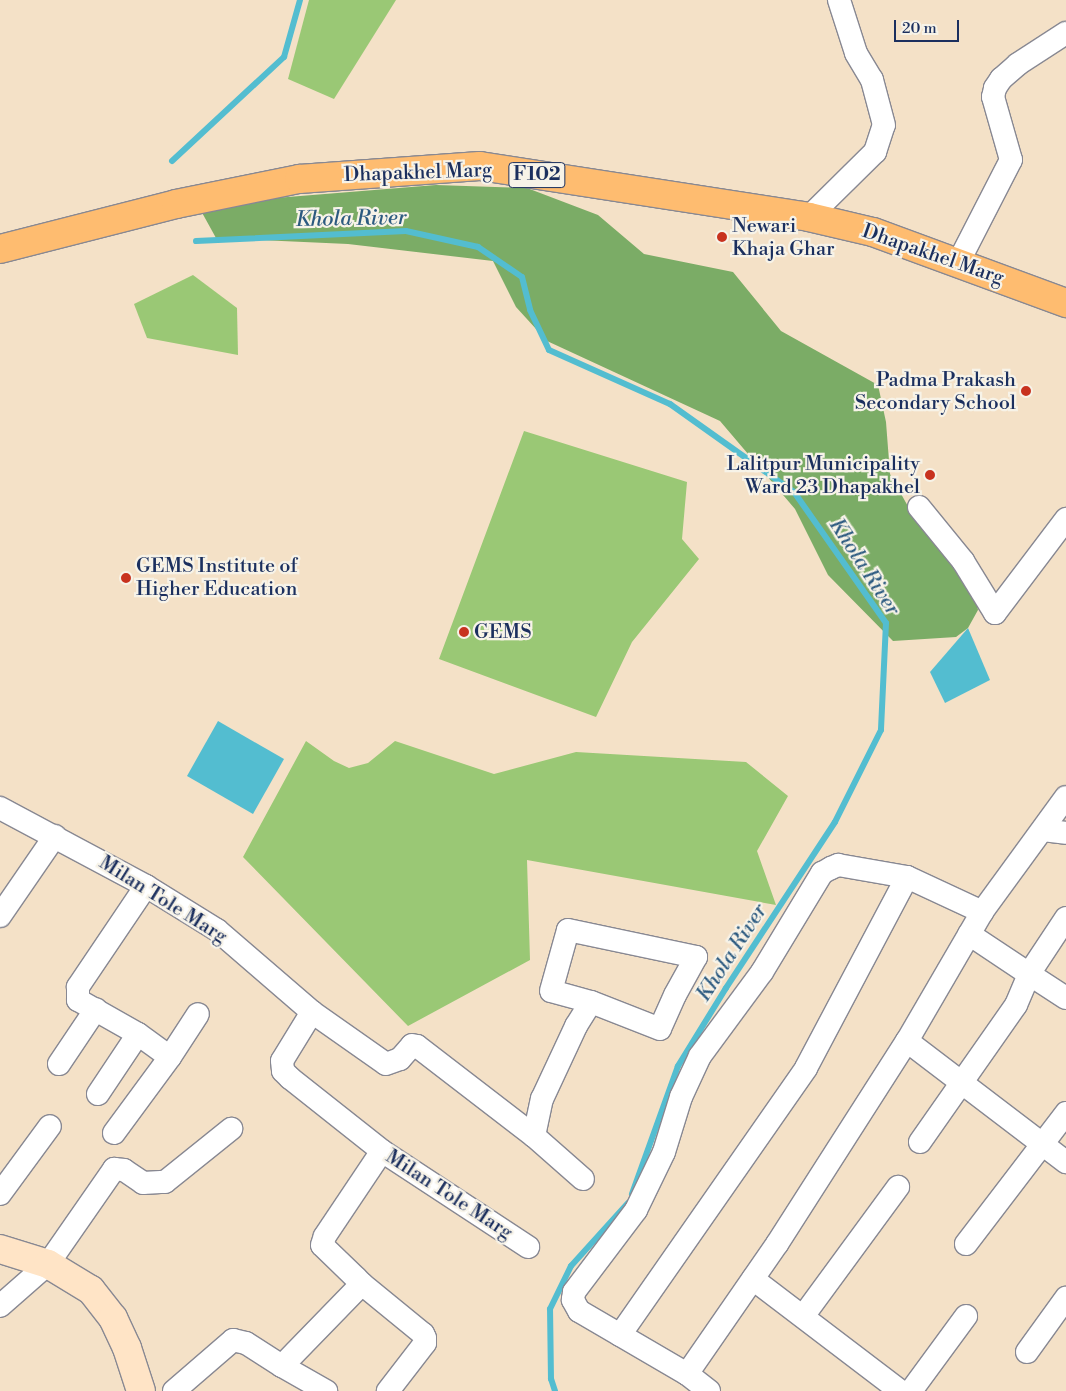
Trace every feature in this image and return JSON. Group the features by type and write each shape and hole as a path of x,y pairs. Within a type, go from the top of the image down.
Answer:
{"main road":[{"name":"Dhapakhel Marg","path":"0,249 176,204 298,180 480,166 809,217 873,232 1066,303"},
{"path":"0,1250 48,1264 91,1290 114,1318 127,1348 141,1391"}],"street":[{"path":"809,217 875,152 884,125 872,80 856,53 839,0"},
{"path":"958,264 1011,160 993,97 995,88 1001,79 1018,64 1066,33"},
{"path":"919,507 963,561 995,613 1066,519"},
{"path":"687,1374 753,1278 906,1041 982,912 1066,797"},
{"name":"Milan Tole Marg","path":"0,808 146,886 217,930 312,1012 369,1054 386,1064 390,1064 400,1059 412,1045 417,1046 534,1136"},
{"path":"1043,830 1066,833"},
{"path":"0,916 55,836"},
{"path":"709,1391 687,1374 579,1311 573,1300 574,1292 636,1210 664,1152 681,1097 700,1056 762,972 822,873 838,865 907,877 982,912"},
{"path":"620,1335 806,1068 907,877"},
{"path":"146,886 78,988 78,1000 138,1034 170,1057"},
{"path":"920,1142 1016,1005 1029,974 1066,918"},
{"path":"568,930 696,957 675,995 660,1029 591,1002 552,991 568,930"},
{"path":"969,934 1066,998"},
{"path":"583,1179 534,1136 542,1099 576,1026 591,1002"},
{"path":"59,1064 96,1009"},
{"name":"Milan Tole Marg","path":"312,1012 282,1062 284,1071 382,1151 528,1247"},
{"path":"114,1133 170,1057 198,1014"},
{"path":"98,1094 138,1034"},
{"path":"906,1041 962,1082 1042,1146 1066,1162"},
{"path":"966,1244 1066,1113"},
{"path":"0,1194 50,1126"},
{"path":"0,1306 48,1264 114,1169 124,1170 143,1183 165,1182 231,1129"},
{"path":"382,1151 325,1236 322,1245 362,1284 424,1334 425,1343 388,1391"},
{"path":"804,1316 898,1187"},
{"path":"753,1278 900,1391"},
{"path":"282,1366 362,1284"},
{"path":"1026,1352 1066,1298"},
{"path":"911,1391 966,1316"},
{"path":"174,1391 233,1340 246,1343 326,1391"}],"green space":[{"path":"309,0 396,0 334,99 288,79"},
{"path":"436,185 527,188 598,215 644,254 733,272 781,331 878,385 886,422 890,474 915,519 972,579 978,610 968,628 956,637 893,641 828,575 795,509 720,421 547,341 516,307 493,261 348,244 216,238 200,209 252,200"},
{"path":"193,275 237,308 238,355 147,338 134,304"},
{"path":"524,431 687,482 682,539 699,559 632,642 596,717 439,659"},
{"path":"306,741 334,761 349,768 368,763 395,741 494,774 576,752 746,762 788,796 757,851 776,905 527,860 530,960 408,1026 243,857"}],"water":[{"path":"968,628 990,680 945,703 930,672"},
{"path":"218,721 284,759 253,814 187,776"}],"waterway":[{"name":"Khola River","path":"172,161 284,57 300,0"},
{"name":"Khola River","path":"196,241 406,231 478,247 522,277 530,310 549,350 670,404 794,492 886,623 881,730 835,822 726,988 678,1066 632,1194"},
{"name":"Khola River","path":"555,1391 551,1379 550,1309 571,1266 628,1203"}],"place":[{"name":"Newari Khaja Ghar","path":"722,237"},
{"name":"Padma Prakash Secondary School","path":"1026,391"},
{"name":"Lalitpur Municipality Ward 23 Dhapakhel","path":"930,475"},
{"name":"GEMS Institute of Higher Education","path":"126,578"},
{"name":"GEMS","path":"464,632"}]}
